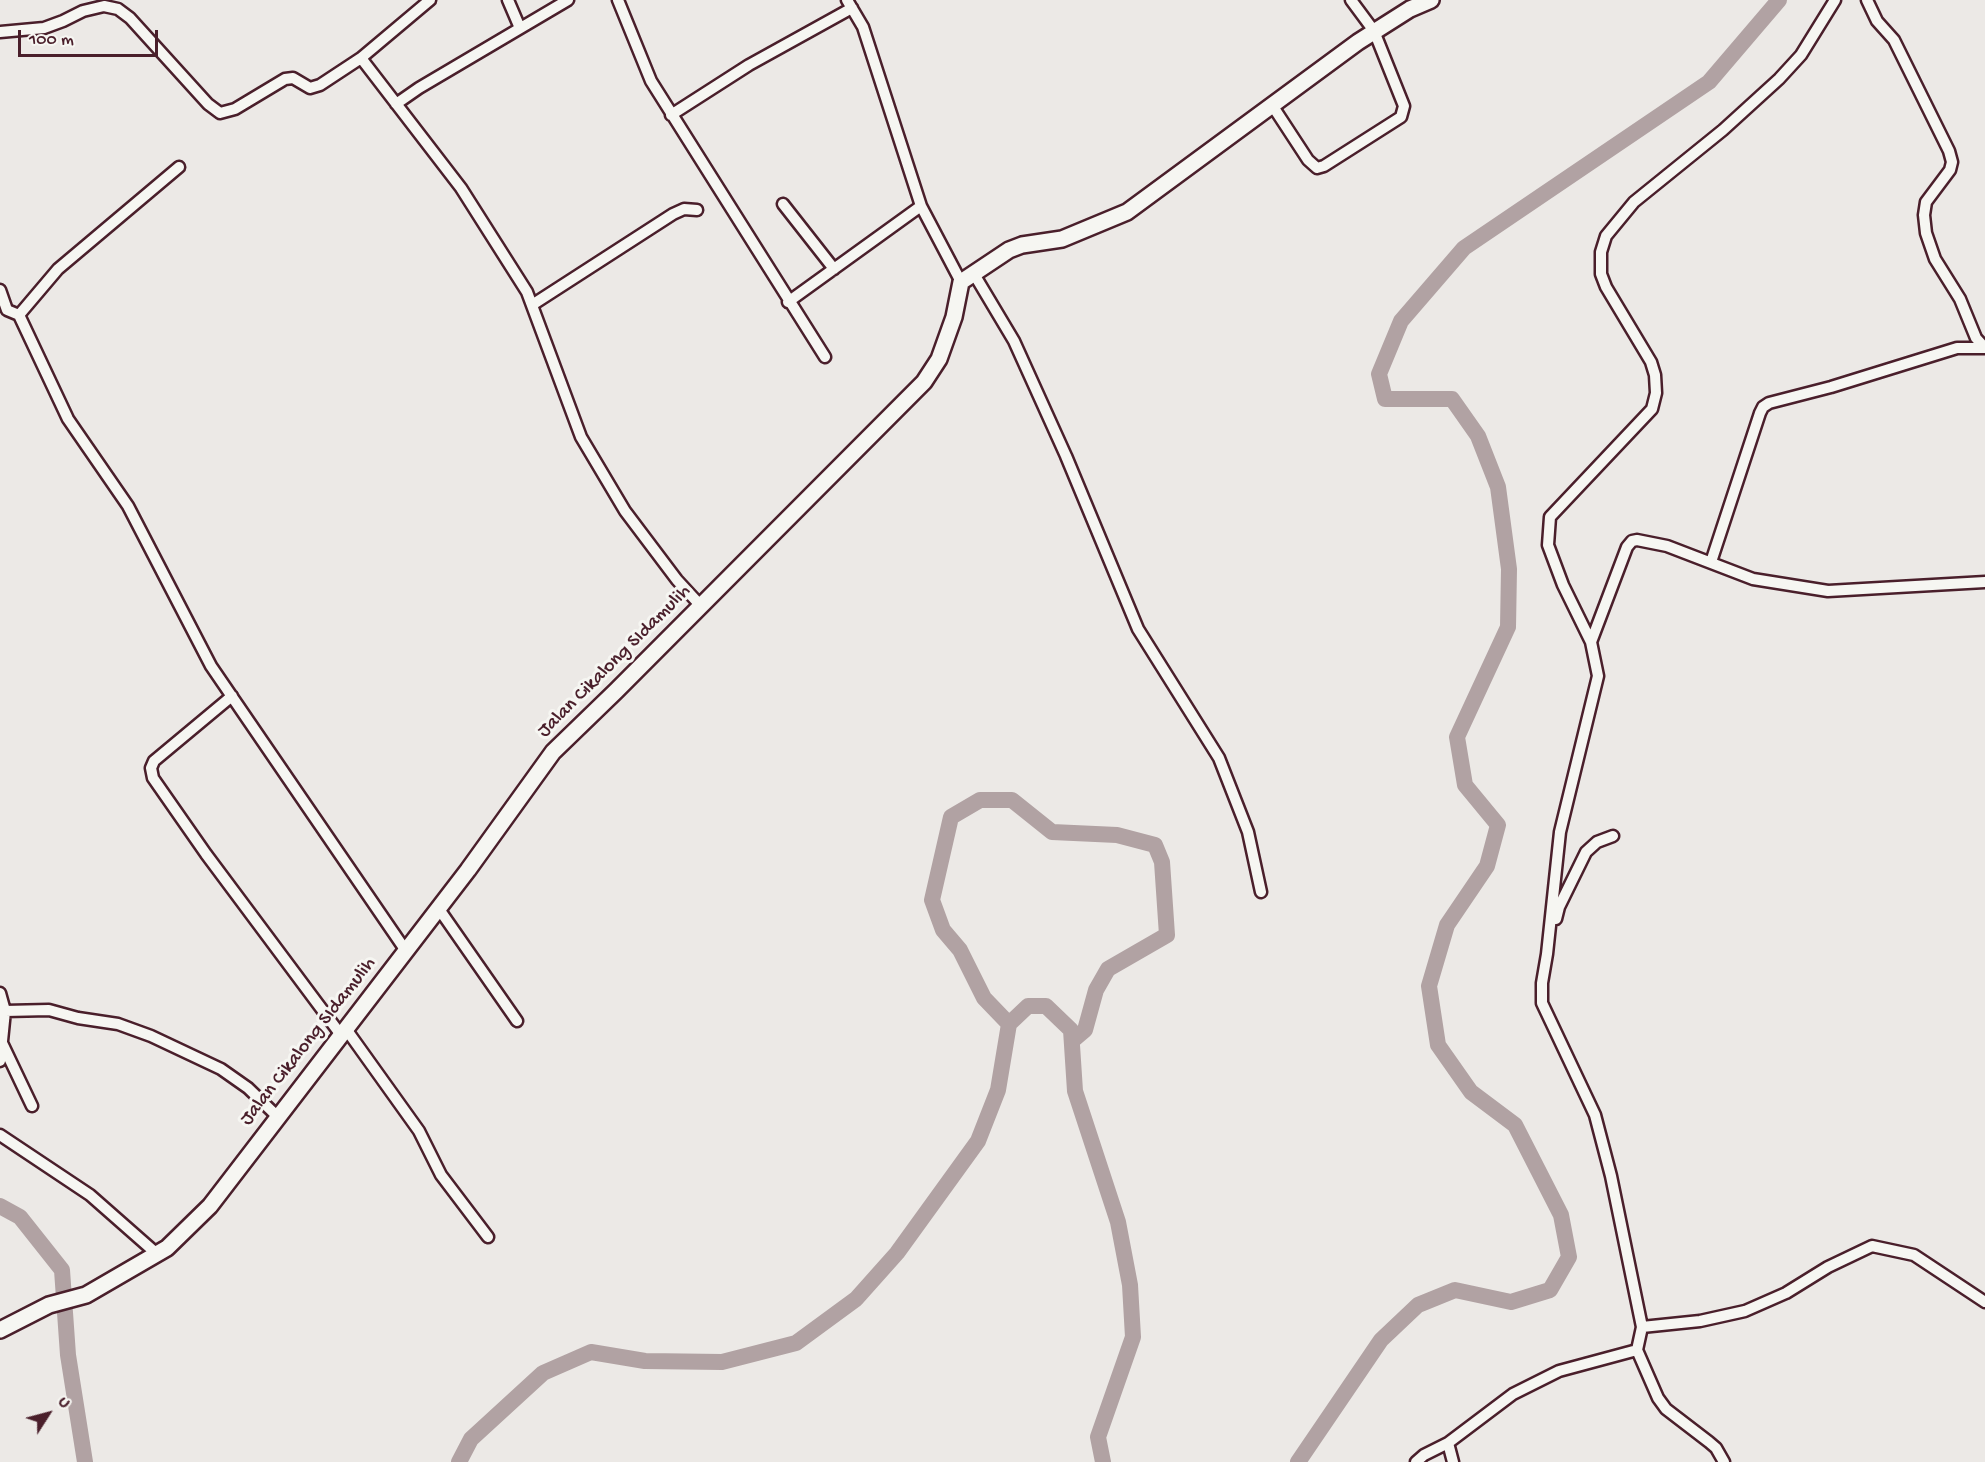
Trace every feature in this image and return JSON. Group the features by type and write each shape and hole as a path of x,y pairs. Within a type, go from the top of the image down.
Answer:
{"street":[{"path":"0,32 44,28 83,11 104,6 118,9 130,18 208,104 220,113 235,109 285,79 293,78 310,88 320,86 361,58 430,0"},
{"path":"508,0 520,27"},
{"path":"396,104 568,0"},
{"path":"618,0 643,66 671,115 825,357"},
{"path":"1272,105 1308,160 1317,168 1324,166 1401,117 1404,105 1374,31 1351,0"},
{"path":"967,278 989,261 1009,250 1022,245 1062,239 1127,212 1374,31 1410,9 1431,0"},
{"path":"1724,1462 1716,1448 1666,1409 1658,1398 1637,1350 1642,1327 1611,1176 1595,1115 1542,1003 1542,983 1560,832 1598,676 1591,642 1563,585 1548,545 1550,517 1652,409 1656,393 1655,375 1651,362 1605,287 1601,274 1601,252 1606,236 1634,202 1723,130 1779,79 1807,46 1835,0"},
{"path":"1867,0 1876,21 1894,40 1949,151 1952,162 1950,170 1926,202 1924,215 1926,233 1935,259 1960,299 1976,338 1985,348"},
{"path":"671,115 849,4 863,27 921,206 967,278 1014,341 1066,456 1138,629 1219,758 1248,832 1262,892"},
{"path":"361,58 461,188 527,292 581,437 625,511 677,580 701,606"},
{"path":"19,315 58,269 179,167"},
{"path":"783,204 834,269"},
{"path":"788,302 921,206"},
{"path":"532,304 673,214 684,210 697,210"},
{"name":"Jalan Cikalong SIdamulih","path":"0,1330 49,1305 86,1295 157,1254 167,1248 210,1206 439,909 553,752 924,382 939,359 967,278"},
{"path":"0,290 4,312 19,315"},
{"path":"19,315 69,419 128,506 211,666 406,951"},
{"path":"1711,562 1763,407 1957,348 1985,348"},
{"path":"1591,642 1627,547 1636,540 1667,546 1753,579 1828,591 1985,582"},
{"path":"232,696 153,762 151,768 153,778 206,854 419,1131 441,1175 488,1237"},
{"path":"1547,954 1559,907 1586,852 1597,842 1613,836"},
{"path":"439,909 517,1021"},
{"path":"0,993 6,1011 0,1061"},
{"path":"6,1011 49,1010 78,1018 118,1024 151,1036 221,1069 248,1088 278,1117"},
{"path":"2,1043 32,1106"},
{"path":"0,1135 90,1196 157,1254"},
{"path":"1642,1327 1700,1321 1745,1311 1786,1293 1828,1267 1872,1246 1914,1256 1985,1302"},
{"path":"1416,1462 1424,1455 1448,1443 1513,1394 1559,1371 1637,1350"},
{"path":"1448,1443 1453,1462"}],"waterway":[{"path":"1298,1462 1381,1340 1418,1305 1455,1290 1511,1302 1550,1290 1569,1257 1561,1215 1515,1125 1471,1092 1438,1045 1429,986 1447,925 1487,866 1498,825 1465,785 1457,737 1508,627 1509,569 1498,487 1478,436 1452,399 1385,399 1379,374 1401,321 1464,248 1709,82 1779,0"},
{"path":"1009,1024 984,998 960,950 943,930 932,900 951,817 980,800 1012,800 1052,832 1117,835 1155,845 1162,862 1167,935 1108,969 1096,990 1085,1030 1072,1041"},
{"path":"459,1462 471,1439 543,1373 591,1352 645,1361 722,1362 796,1343 856,1299 897,1253 978,1141 998,1090 1009,1024 1028,1006 1046,1006 1071,1030 1075,1091 1118,1222 1130,1285 1133,1337 1098,1437 1103,1462"},
{"path":"0,1206 20,1217 62,1270 68,1355 85,1462"}]}
